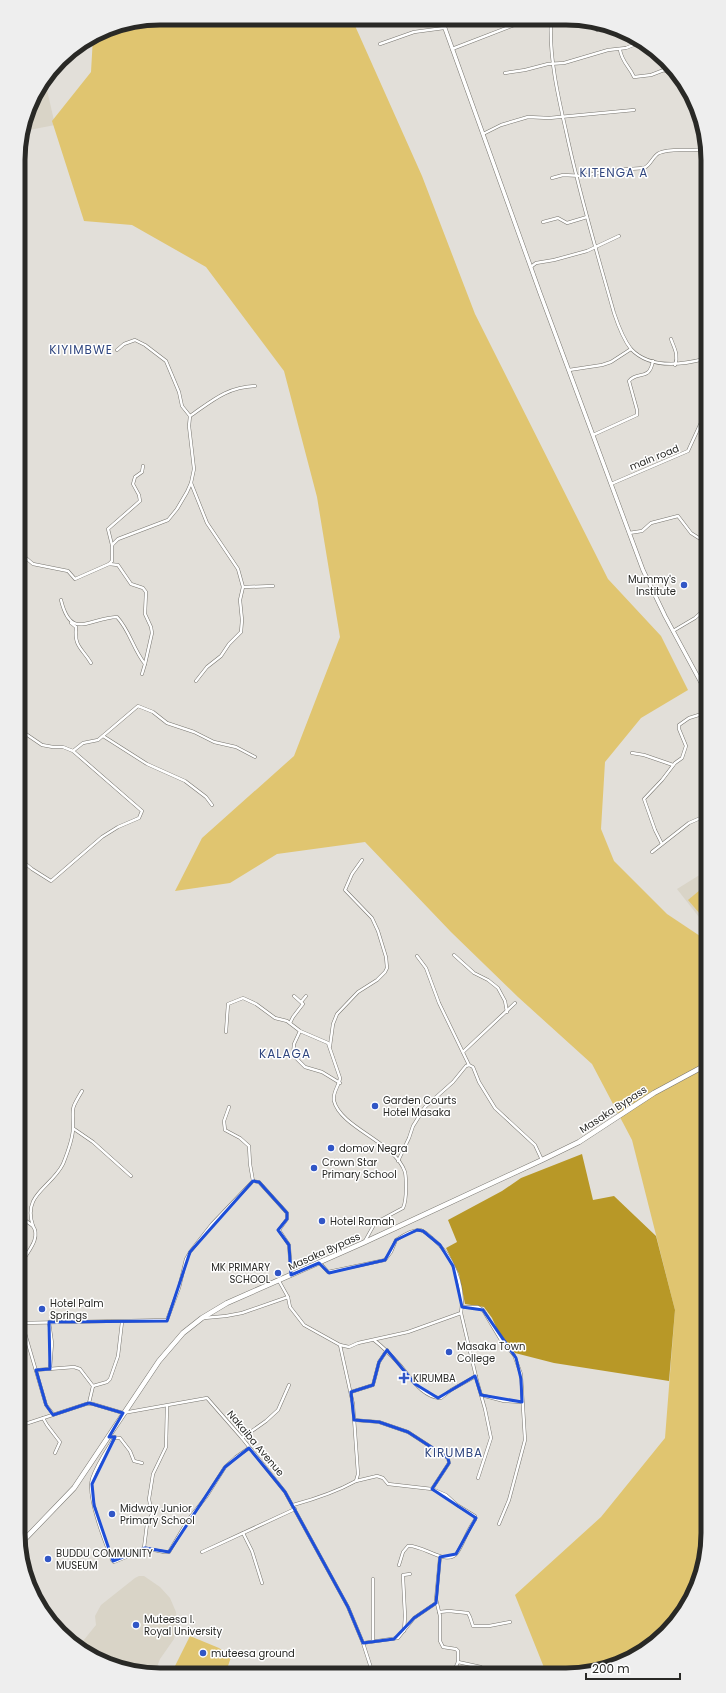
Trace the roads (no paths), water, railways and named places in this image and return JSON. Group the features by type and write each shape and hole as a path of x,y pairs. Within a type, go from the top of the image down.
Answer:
{"highway":[{"name":"Masaka Bypass","path":"25,1539 74,1488 112,1437 123,1413 146,1378 173,1344 183,1333 202,1318 227,1303 363,1243 579,1142 654,1093 701,1068"}],"main road":[{"path":"443,25 532,266 540,293 643,570 673,631 701,683"}],"street":[{"path":"451,49 514,25"},
{"path":"551,25 554,64 562,116 576,176 614,313 625,339 631,349 640,356 653,361 675,365 701,360"},
{"path":"380,44 414,32 444,28"},
{"path":"505,73 554,64 608,50 620,50 635,44"},
{"path":"620,50 622,60 631,69 634,77 651,75 664,70 668,72"},
{"path":"483,134 499,125 525,118 634,110"},
{"path":"552,178 563,175 576,176 615,170 644,168 648,166 654,156 661,152 700,149"},
{"path":"543,222 558,218 567,223 587,217"},
{"path":"532,266 536,263 554,260 596,247 619,236"},
{"path":"671,339 676,348 677,359 675,365"},
{"path":"112,545 118,539 168,520 177,509 192,483 194,469 189,426 190,416 182,406 179,392 166,361 146,345 134,340 124,344 117,350"},
{"path":"569,370 602,365 616,359 631,349"},
{"path":"593,435 614,427 636,414 637,410 629,381 648,373 651,369 653,361"},
{"path":"190,416 219,395 239,387 255,386"},
{"name":"main road","path":"611,484 688,451 701,423"},
{"path":"109,564 112,561 113,552 108,529 140,501 139,495 133,484 135,477 142,472 143,466"},
{"path":"192,483 207,523 238,569 243,587 240,600 242,620 241,632 220,656 207,666 196,681"},
{"path":"629,533 642,531 651,523 678,516 691,533 701,540"},
{"path":"25,557 33,564 68,571 74,580 109,564 118,565 131,584 143,588 146,592 145,614 152,633 142,674"},
{"path":"243,587 273,586"},
{"path":"61,600 64,612 69,621 76,628 75,638 91,663"},
{"path":"673,631 701,612"},
{"path":"69,621 81,625 117,617 128,630 139,656 145,664"},
{"path":"74,751 83,743 94,742 103,736 138,706 153,712 168,722 214,742 236,747 255,756"},
{"path":"662,844 655,830 644,799 673,765 682,758 686,748 678,729 679,725 689,718 701,714"},
{"path":"25,733 42,745 48,747 63,747 74,751 132,804 142,811 139,818 118,827 102,837 51,881 25,863"},
{"path":"103,736 147,764 185,780 206,797 212,805"},
{"path":"632,753 644,755 673,765"},
{"path":"652,852 689,822 701,818"},
{"path":"362,860 352,874 345,890 372,918 378,931 386,958 386,968 385,972 377,980 358,992 337,1014 330,1047 340,1078 340,1083 333,1100 343,1116 376,1140 398,1161 405,1170 406,1175 404,1205 400,1211 375,1223 363,1243"},
{"path":"454,955 474,973 488,980 498,988 505,1001 508,1012"},
{"path":"417,956 426,968 439,1004 479,1082 495,1108 535,1145 542,1160"},
{"path":"294,996 301,1002"},
{"path":"290,1023 303,1004 301,1002 306,996"},
{"path":"226,1032 228,1004 243,998 256,1004 275,1018 287,1021 300,1031 324,1042 330,1047"},
{"path":"463,1052 516,1003"},
{"path":"300,1031 294,1044 293,1055 305,1067 322,1072 340,1083"},
{"path":"398,1161 413,1126 425,1107 453,1082 466,1066 469,1065"},
{"path":"25,1257 35,1239 36,1231 33,1226 30,1213 32,1200 54,1178 62,1164 74,1129 72,1110 82,1091"},
{"path":"229,1107 224,1121 225,1130 240,1138 250,1146 250,1164 253,1181"},
{"path":"74,1129 93,1142 131,1176"},
{"path":"253,1181 259,1182 287,1213 287,1219 280,1230 289,1245 291,1275"},
{"path":"25,1323 167,1320 190,1252 212,1224 253,1181"},
{"path":"25,1220 33,1226"},
{"path":"319,1263 328,1272 332,1272 385,1260 391,1252 396,1240 417,1230 423,1231 440,1245 453,1266 458,1278 462,1307 461,1313 491,1438 478,1478"},
{"path":"279,1280 288,1297 289,1304"},
{"path":"202,1318 242,1313 288,1297"},
{"path":"282,1299 289,1304 309,1329 340,1345 349,1347 408,1332 461,1313"},
{"path":"462,1307 478,1307 483,1310 501,1340 514,1355 521,1374 523,1426 526,1437 525,1444 509,1500 499,1524"},
{"path":"49,1322 52,1343 50,1369"},
{"path":"93,1386 107,1382 110,1379 118,1356 122,1322"},
{"path":"25,1333 46,1406 53,1415"},
{"path":"374,1340 387,1350 415,1384 434,1397 441,1398 451,1390 476,1376"},
{"path":"340,1345 351,1392 358,1474 356,1481"},
{"path":"343,1355 349,1347"},
{"path":"351,1392 373,1385 379,1362 387,1350"},
{"path":"25,1424 89,1404 93,1386 80,1369 77,1368 36,1370"},
{"path":"242,1438 266,1421 278,1410 289,1386"},
{"path":"481,1395 504,1401 522,1402"},
{"name":"Nakaiba Avenue","path":"89,1404 123,1413 207,1398 286,1492 348,1607 363,1643 371,1668"},
{"path":"142,1463 134,1461 123,1440 112,1437 92,1478 94,1505 113,1561 121,1560 141,1551 144,1548 147,1524 152,1514 149,1499 153,1474 166,1447 167,1406"},
{"path":"43,1418 47,1426 60,1442 55,1453"},
{"path":"354,1420 379,1422 408,1432 448,1458 449,1463 432,1489"},
{"path":"144,1548 167,1553 169,1552 186,1524 206,1497 225,1467 249,1448"},
{"path":"358,1474 363,1479"},
{"path":"293,1505 323,1496 356,1481 377,1476 383,1478 388,1484 432,1489 449,1498 457,1505 473,1514 476,1518 456,1554 449,1557 440,1557 432,1552 416,1546 408,1546 403,1552 399,1565"},
{"path":"202,1552 295,1509"},
{"path":"243,1533 252,1550 262,1584"},
{"path":"440,1557 436,1603 439,1612 441,1644 443,1647 456,1649 458,1651 458,1662 455,1668"},
{"path":"404,1632 405,1616 403,1575 410,1574"},
{"path":"373,1579 373,1642"},
{"path":"363,1643 398,1638 414,1618 436,1603"},
{"path":"439,1612 449,1611 468,1614 473,1626 489,1626 510,1622"},
{"path":"458,1662 482,1668"}],"place":[{"name":"Mummy's Institute","path":"684,585"},
{"name":"Garden Courts Hotel Masaka","path":"375,1106"},
{"name":"domov Negra","path":"331,1148"},
{"name":"Crown Star Primary School","path":"314,1168"},
{"name":"Hotel Ramah","path":"322,1221"},
{"name":"MK PRIMARY SCHOOL","path":"278,1273"},
{"name":"Hotel Palm Springs","path":"42,1309"},
{"name":"Masaka Town College","path":"449,1352"},
{"name":"KIRUMBA","path":"404,1378"},
{"name":"Midway Junior Primary School","path":"112,1514"},
{"name":"BUDDU COMMUNITY MUSEUM","path":"48,1559"},
{"name":"Muteesa I. Royal University","path":"136,1625"},
{"name":"muteesa ground","path":"203,1653"}],"district":[{"name":"KITENGA A","path":"614,173"},
{"name":"KIYIMBWE","path":"81,350"},
{"name":"KALAGA","path":"285,1054"},
{"name":"KIRUMBA","path":"454,1453"}]}
